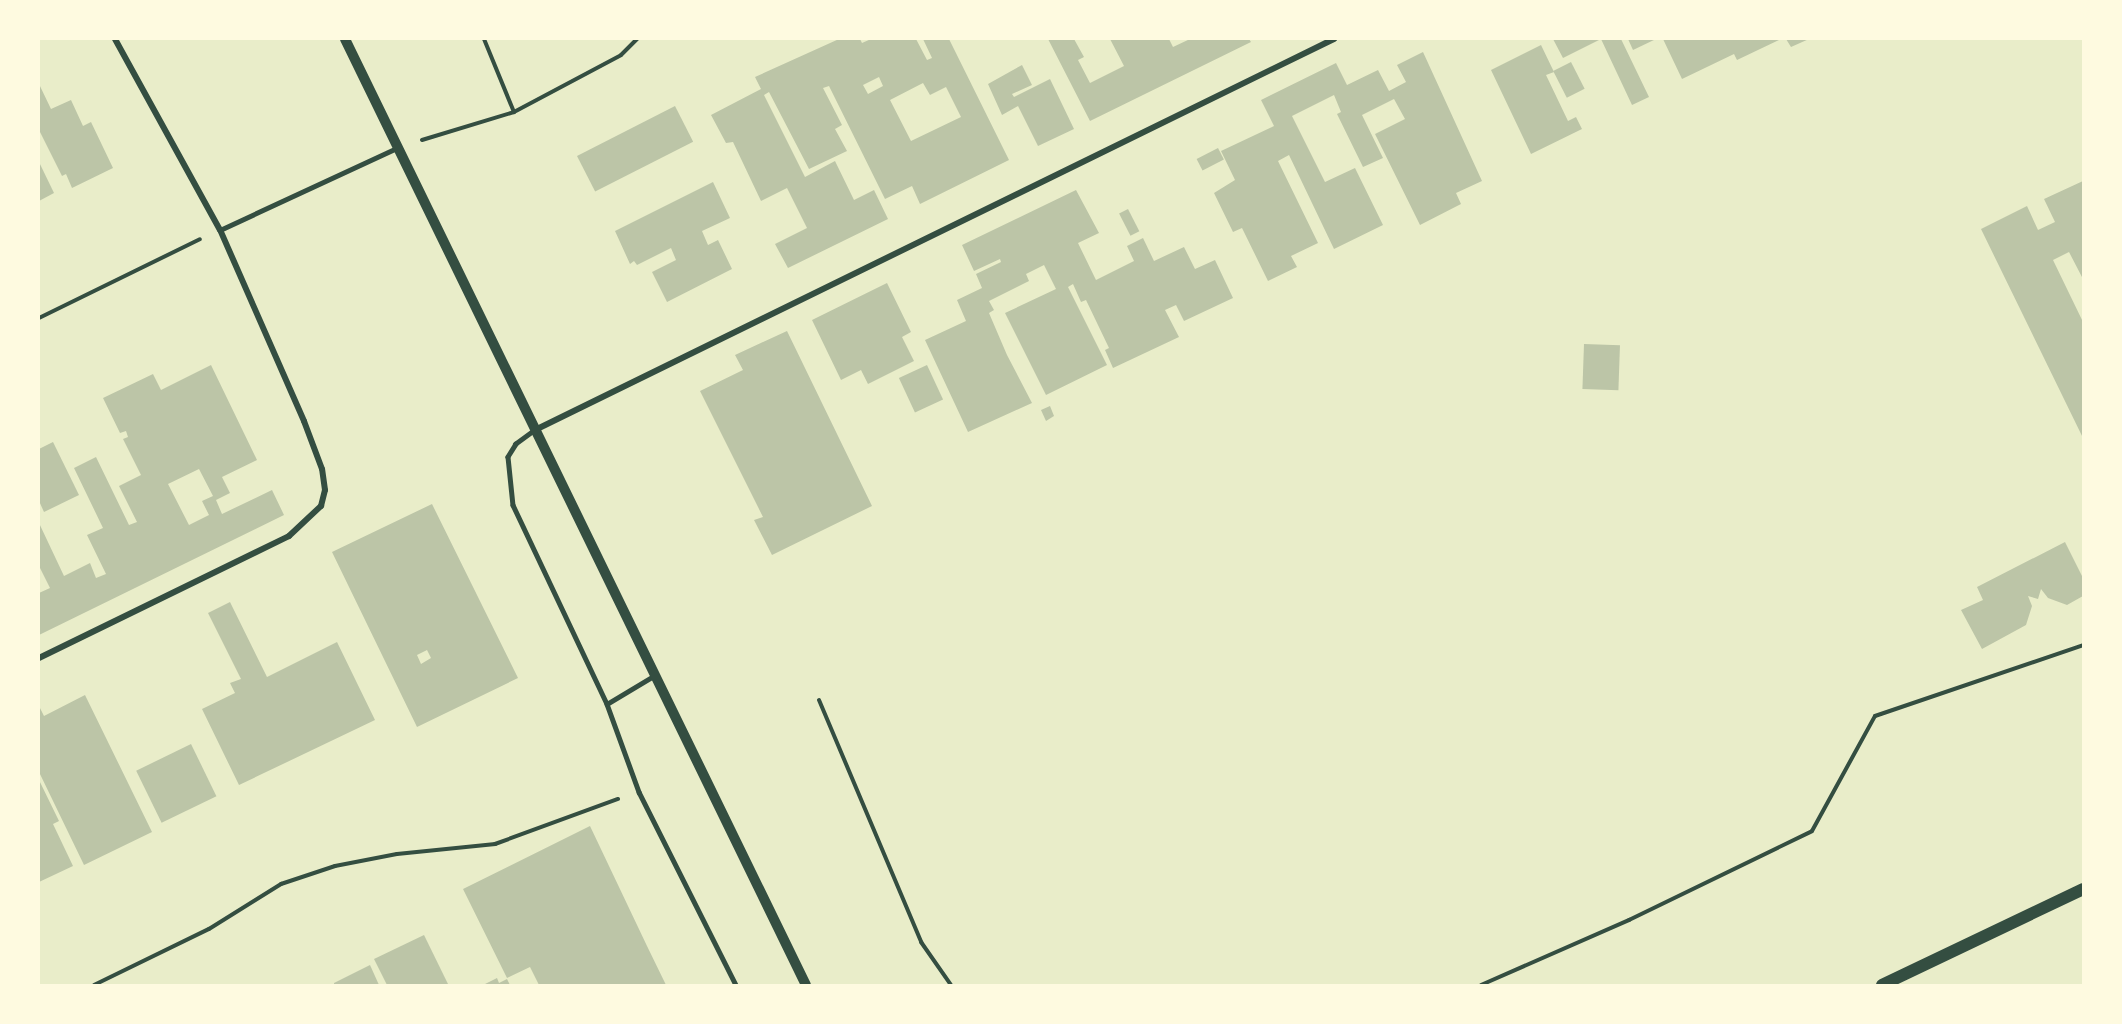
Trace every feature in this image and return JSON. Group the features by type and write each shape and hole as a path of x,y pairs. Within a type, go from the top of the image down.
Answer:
{"main road":[{"path":"1882,985 2083,889"}],"street":[{"path":"39,658 289,536 321,506 325,489 322,469 220,230 115,39"},
{"path":"345,39 655,675 802,984"},
{"path":"535,430 1334,39"}],"lane":[{"path":"220,230 398,148"},
{"path":"535,430 516,444 508,457 513,505 607,704 639,792 736,985"},
{"path":"607,704 655,675"}],"path":[{"path":"484,39 514,112"},
{"path":"398,148 514,112 621,55 637,39"},
{"path":"39,318 220,230"},
{"path":"1481,985 1629,920 1812,831 1875,716 2083,645"},
{"path":"819,700 921,942 951,985"},
{"path":"94,985 209,929 281,884 335,866 398,854 495,844 639,792"}],"building":[{"path":"839,39 860,39 862,43 871,39 916,39 927,60 932,58 923,39 949,39 1009,160 920,204 912,186 885,199 829,86 823,88 842,125 835,129 847,151 809,169 769,92 764,95 805,177 835,161 854,200 874,190 888,219 788,268 775,244 807,228 787,188 761,201 733,142 726,143 711,115 761,89 755,77","holes":["879,77 883,86 868,94 863,85","923,83 930,95 946,87 961,117 911,141 890,100"]},
{"path":"1048,39 1074,39 1084,57 1078,60 1090,83 1124,66 1110,39 1169,39 1173,47 1190,39 1249,39 1251,42 1090,121"},
{"path":"1553,39 1601,39 1563,58"},
{"path":"1601,39 1621,39 1649,97 1632,105"},
{"path":"1628,39 1656,39 1633,50"},
{"path":"1663,39 1781,39 1737,60 1734,54 1682,79"},
{"path":"1786,39 1809,39 1791,47"},
{"path":"1541,45 1554,72 1546,75 1568,121 1576,117 1582,129 1531,154 1491,70"},
{"path":"1423,52 1482,181 1456,193 1461,204 1420,225 1375,134 1405,119 1394,99 1362,115 1383,158 1363,167 1337,114 1341,112 1334,95 1292,116 1325,182 1355,168 1383,225 1334,249 1289,155 1278,161 1318,243 1291,256 1297,267 1268,281 1242,228 1233,232 1214,193 1235,180 1221,151 1274,126 1261,100 1336,63 1347,85 1378,70 1389,91 1406,82 1397,65"},
{"path":"1571,62 1585,89 1567,98 1553,71"},
{"path":"1022,65 1032,85 1012,94 1014,97 1050,79 1074,129 1038,146 1018,106 1002,115 988,84"},
{"path":"39,84 51,109 71,100 83,126 91,122 113,168 72,188 66,174 62,176 39,130"},
{"path":"675,106 693,142 595,192 577,156"},
{"path":"1218,148 1224,160 1203,170 1197,159"},
{"path":"39,162 54,193 39,201"},
{"path":"2083,181 2083,279 2069,252 2053,260 2083,322 2083,438 1981,229 2027,206 2038,230 2055,222 2044,199"},
{"path":"713,182 730,218 702,231 708,245 718,240 732,269 667,302 652,272 676,260 671,248 637,265 634,261 630,264 615,231"},
{"path":"1076,190 1099,233 1078,243 1096,280 1134,261 1127,246 1143,238 1154,261 1184,247 1195,269 1215,260 1233,298 1184,321 1176,305 1165,310 1179,337 1113,368 1105,350 1109,348 1086,300 1081,302 1073,284 1068,287 1107,365 1046,395 1005,313 1056,289 1044,265 1026,274 1029,281 989,301 994,310 989,313 1007,355 1032,403 968,432 925,340 966,321 957,300 982,288 976,274 1001,262 1000,259 974,271 962,245"},
{"path":"1128,209 1139,231 1130,236 1119,214"},
{"path":"887,283 911,332 902,337 914,361 868,384 861,370 841,380 812,320"},
{"path":"787,331 872,506 772,555 754,520 763,517 700,391 743,370 735,355"},
{"path":"1584,344 1620,345 1618,390 1582,389"},
{"path":"211,365 257,460 222,477 230,493 216,500 222,514 272,490 284,515 39,635 39,593 50,588 39,566 39,523 64,576 90,563 96,578 106,574 87,535 103,528 74,468 96,457 129,525 137,522 119,486 141,475 123,439 128,437 126,431 120,433 103,398 153,374 161,390","holes":["199,469 213,496 202,501 209,515 189,525 168,484"]},
{"path":"927,365 943,399 915,413 899,378"},
{"path":"1050,406 1054,416 1046,421 1041,410"},
{"path":"53,442 79,495 44,512 39,501 39,449"},
{"path":"432,504 518,678 417,727 332,552","holes":["427,650 431,658 421,664 417,655"]},
{"path":"2065,542 2083,578 2083,596 2067,605 2048,598 2041,589 2038,599 2028,596 2032,606 2026,625 1982,649 1961,610 1983,600 1977,587"},
{"path":"230,602 267,677 337,642 375,720 239,785 202,709 235,693 230,683 241,679 208,613"},
{"path":"85,695 152,832 84,865 39,772 39,706 44,716"},
{"path":"191,744 216,796 162,823 136,771"},
{"path":"39,780 59,821 53,824 73,866 39,882"},
{"path":"590,826 666,985 539,985 530,967 507,978 463,889"},
{"path":"424,935 448,984 387,985 374,959"},
{"path":"370,965 379,985 334,985 334,983"},
{"path":"497,978 499,983 507,979 510,985 483,985"}]}
